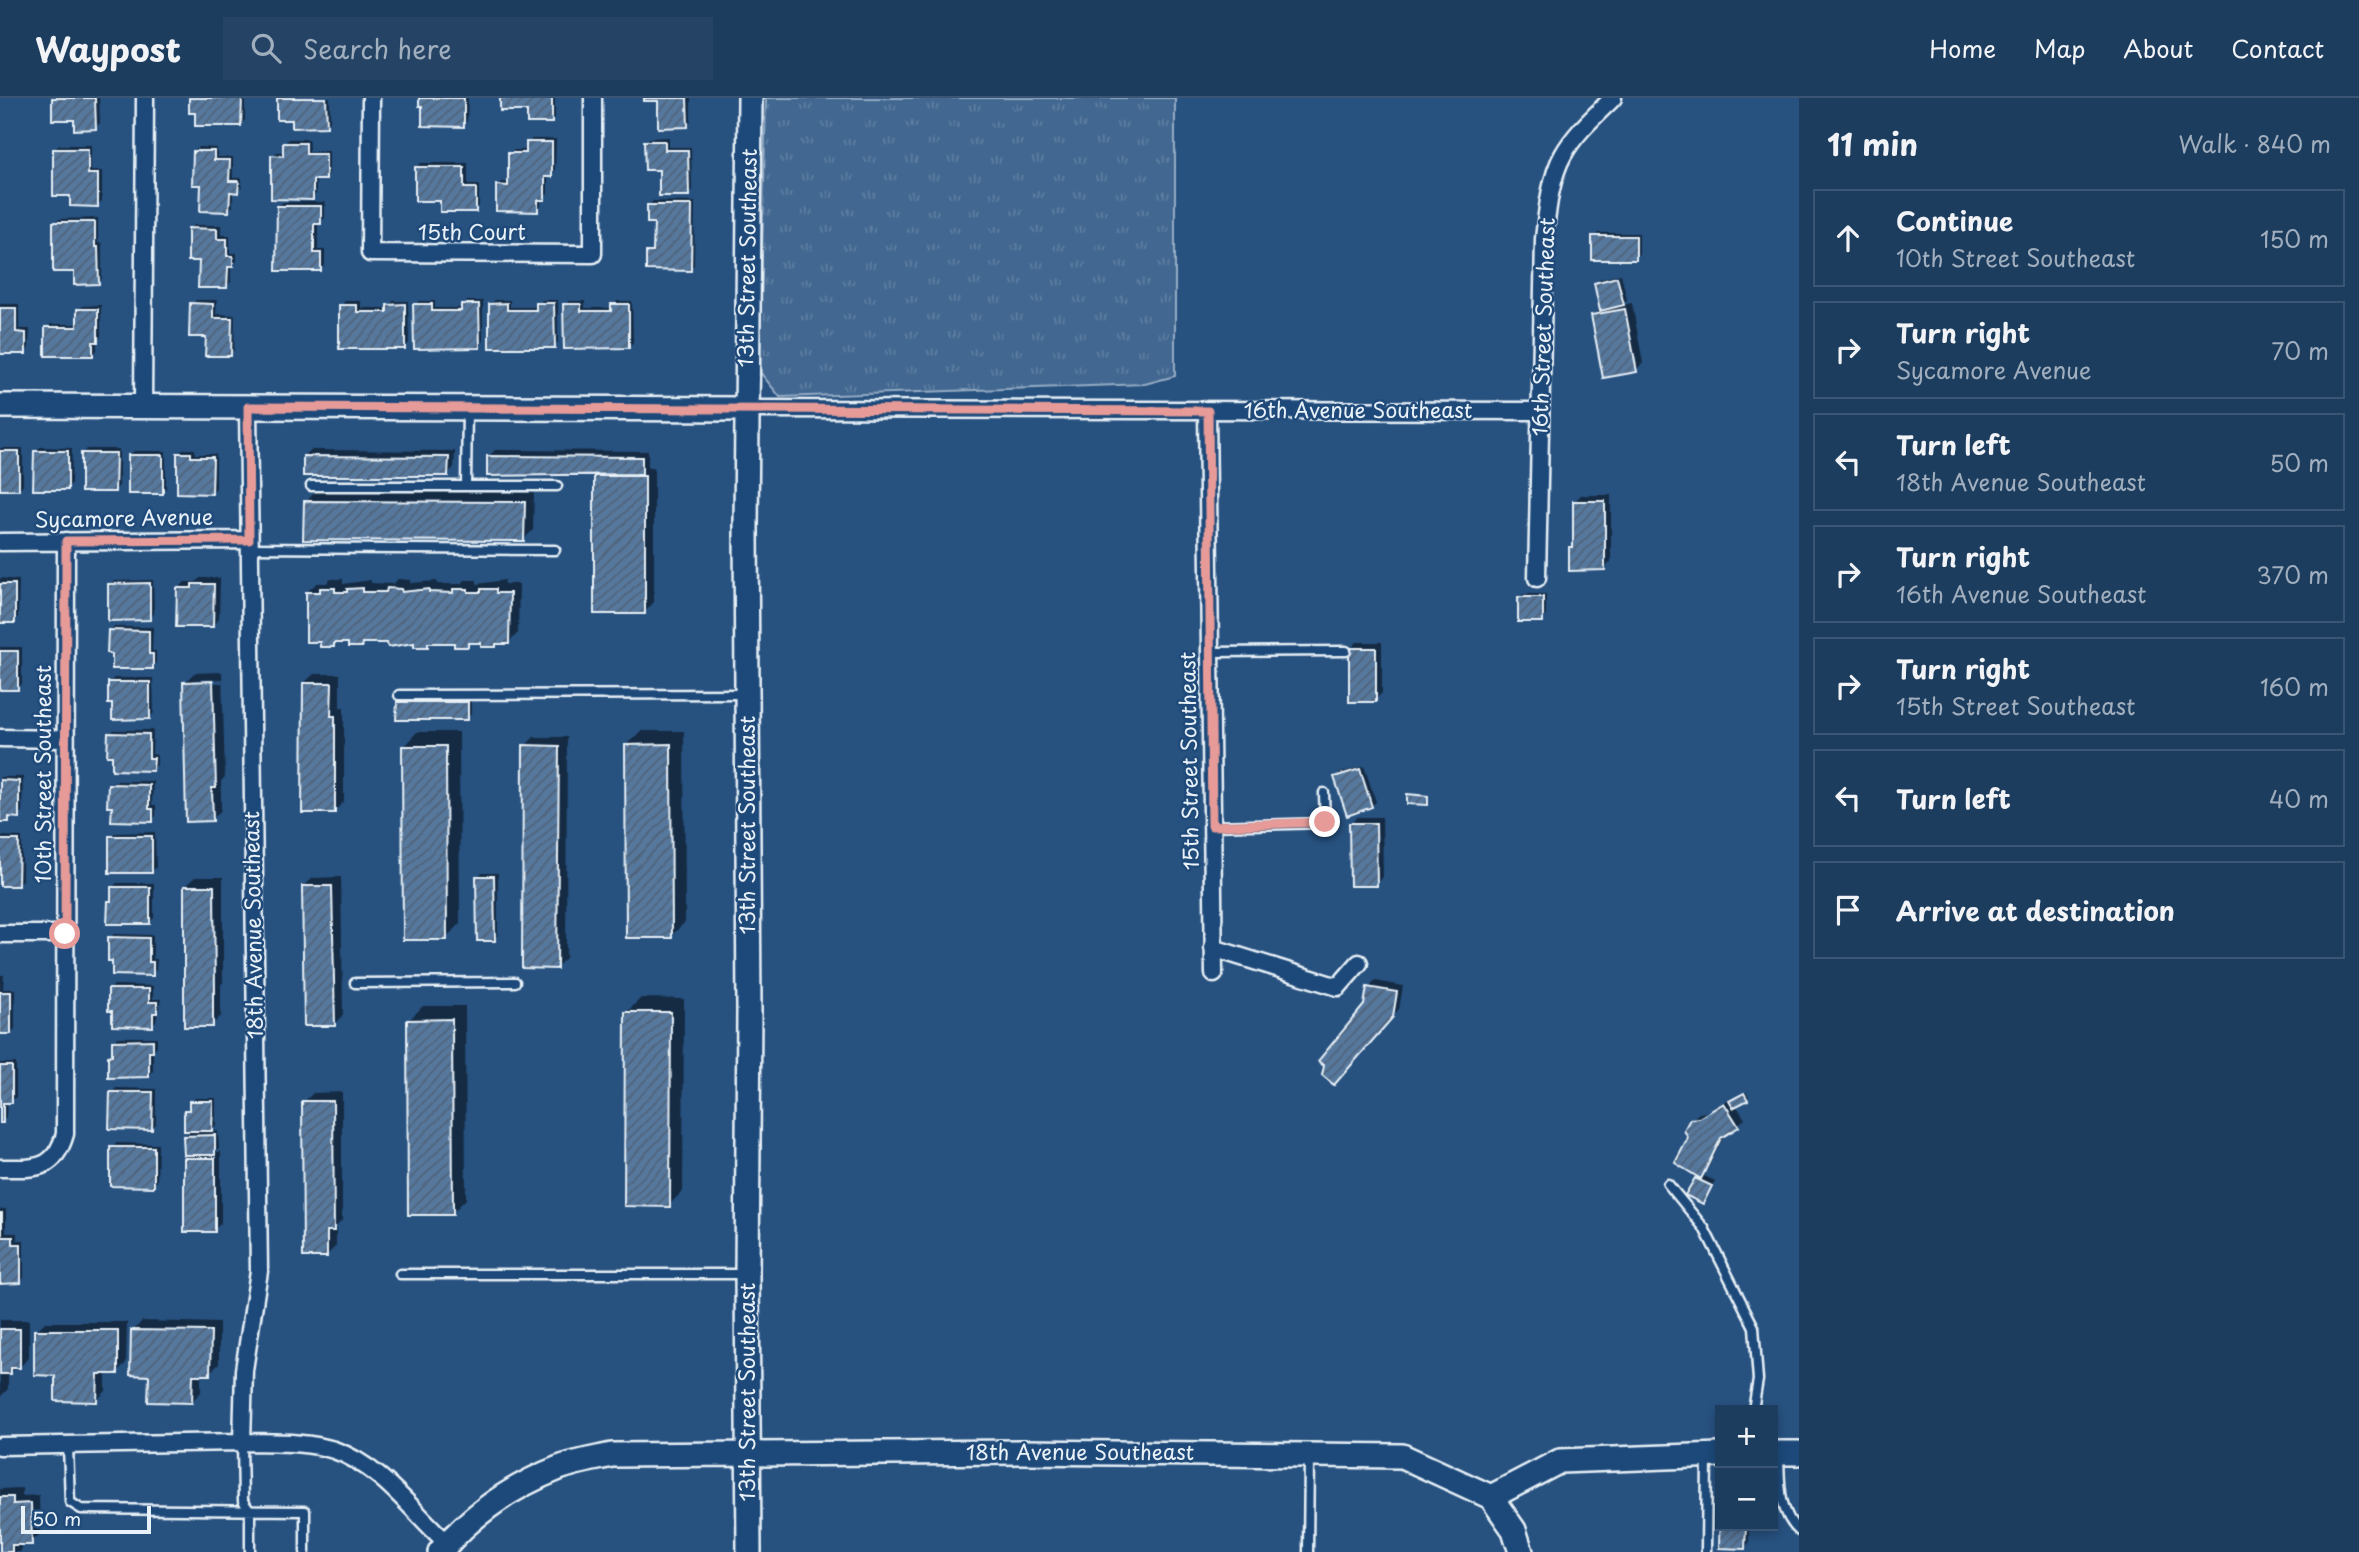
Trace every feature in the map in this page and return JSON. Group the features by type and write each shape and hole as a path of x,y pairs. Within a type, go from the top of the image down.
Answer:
{"street":[{"path":"143,407 145,98"},
{"name":"15th Court","path":"371,98 370,253 593,254 593,98"},
{"name":"13th Street Southeast","path":"749,1552 746,409 750,98"},
{"name":"16th Street Southeast","path":"1537,579 1544,239 1549,198 1563,155 1585,127 1614,98"},
{"name":"16th Avenue Southeast","path":"0,406 1540,411"},
{"name":"18th Avenue Southeast","path":"242,1441 244,1370 259,1271 248,407"},
{"name":"15th Street Southeast","path":"1208,411 1213,948"},
{"name":"10th Street Southeast","path":"0,1168 39,1166 52,1161 61,1150 65,1134 66,541"},
{"name":"Sycamore Avenue","path":"0,542 249,544"},
{"path":"0,738 65,739"},
{"path":"0,934 65,934"},
{"path":"1214,974 1213,948 1338,987 1359,963"},
{"name":"18th Avenue Southeast","path":"0,1446 242,1441 302,1444 335,1451 362,1464 384,1481 444,1548 486,1508 519,1487 561,1468 611,1455 1309,1453 1402,1456 1491,1497"},
{"path":"1521,1552 1514,1530 1491,1497 1560,1461 1713,1455"}],"lane":[{"path":"466,486 467,407"},
{"path":"311,486 556,485"},
{"path":"249,544 555,550"},
{"path":"1210,652 1346,650"},
{"path":"399,695 747,694"},
{"path":"1212,826 1325,822 1324,793"},
{"path":"355,983 515,982"},
{"path":"1668,1184 1704,1228 1754,1327 1758,1380 1754,1405"},
{"path":"400,1275 747,1275"},
{"path":"242,1441 243,1501 250,1511 250,1552"},
{"path":"68,1446 69,1502 81,1509 305,1511 305,1552"},
{"path":"1308,1552 1309,1453"},
{"path":"1784,1453 1781,1501 1791,1524 1799,1531"},
{"path":"1706,1552 1713,1455"}],"green space":[{"path":"766,98 1175,98 1175,376 1145,384 780,397 759,371"}],"building":[{"path":"52,98 95,98 96,129 74,130 74,120 52,120"},
{"path":"189,98 242,98 241,126 195,126 195,113 189,113"},
{"path":"277,98 326,98 327,127 292,128 292,120 277,120"},
{"path":"419,98 464,98 464,127 422,126 422,106 419,106"},
{"path":"500,98 552,98 552,123 527,123 527,111 500,111"},
{"path":"644,98 687,98 688,127 658,128 658,101 644,101"},
{"path":"644,141 665,141 665,150 688,150 689,196 659,196 659,170 645,170"},
{"path":"526,142 552,142 552,177 545,177 545,200 538,200 538,212 496,211 496,185 508,186 508,153 526,153"},
{"path":"283,143 306,143 306,154 326,154 326,180 313,180 313,200 271,199 271,155 283,156"},
{"path":"53,149 88,149 88,174 98,174 98,207 70,206 70,196 53,196"},
{"path":"193,151 214,151 214,160 230,160 229,181 239,181 238,193 230,192 229,212 200,211 201,185 192,185"},
{"path":"415,167 464,167 464,188 476,188 476,212 440,212 440,201 415,201"},
{"path":"647,205 692,205 691,271 646,270 646,252 653,252 654,223 647,223"},
{"path":"277,206 321,206 321,224 314,224 314,253 321,253 321,271 276,271"},
{"path":"53,222 95,222 99,284 74,285 74,272 53,272"},
{"path":"188,228 217,229 217,239 227,239 227,256 233,256 233,267 228,267 227,288 198,288 199,261 188,261"},
{"path":"1592,236 1636,236 1636,260 1592,260"},
{"path":"1617,277 1624,305 1600,311 1594,283"},
{"path":"190,303 213,304 213,318 232,318 231,356 205,356 206,337 189,337"},
{"path":"507,303 507,310 536,310 536,303 554,303 555,348 489,348 489,304"},
{"path":"405,304 405,349 339,349 339,305 357,305 357,312 387,312 387,305"},
{"path":"413,304 432,304 432,311 461,311 461,304 479,304 480,348 414,349"},
{"path":"563,304 581,304 581,311 611,311 611,304 629,304 629,348 564,349"},
{"path":"0,308 16,308 16,332 26,333 26,354 0,354"},
{"path":"77,309 98,309 98,342 93,342 93,356 45,356 45,327 77,327"},
{"path":"1625,309 1637,372 1603,378 1591,315"},
{"path":"0,451 19,451 19,490 0,490"},
{"path":"34,451 68,451 68,490 33,490"},
{"path":"81,453 116,453 115,492 81,492"},
{"path":"177,453 191,453 191,457 213,457 212,494 177,493"},
{"path":"128,455 163,455 163,494 128,494"},
{"path":"303,456 449,457 448,476 303,476"},
{"path":"487,456 642,457 642,474 487,476"},
{"path":"594,476 645,476 645,614 594,614"},
{"path":"304,501 525,502 524,541 303,540"},
{"path":"1573,501 1605,501 1605,570 1569,571 1569,547 1573,547"},
{"path":"150,583 150,620 108,621 108,584"},
{"path":"0,584 15,584 15,623 0,623"},
{"path":"192,584 214,584 213,627 176,627 177,588 192,588"},
{"path":"320,588 335,588 335,592 363,588 363,592 386,592 387,588 401,589 402,592 429,589 429,592 453,593 453,589 481,592 481,589 496,589 496,593 510,593 509,644 481,647 481,643 468,643 468,647 454,647 454,643 428,643 428,647 414,647 414,643 388,647 387,643 362,643 362,647 348,647 348,643 334,643 334,647 320,647 320,642 306,642 306,592 320,592"},
{"path":"1518,597 1543,597 1543,622 1518,622"},
{"path":"108,630 149,631 149,654 153,654 153,669 112,669 112,654 107,653"},
{"path":"1349,648 1376,648 1376,702 1349,702"},
{"path":"0,651 18,651 18,690 0,690"},
{"path":"213,681 216,788 212,788 213,821 186,822 183,682"},
{"path":"108,682 150,682 150,719 112,720 112,704 108,704"},
{"path":"303,683 332,683 331,716 335,716 335,813 302,813"},
{"path":"397,702 468,702 468,720 396,720"},
{"path":"108,733 149,734 149,758 154,758 153,771 112,770 112,756 107,756"},
{"path":"671,744 672,938 626,938 625,745"},
{"path":"523,745 559,746 557,969 522,968"},
{"path":"402,746 446,746 447,940 403,940"},
{"path":"1360,769 1372,807 1347,816 1334,777"},
{"path":"0,780 19,781 19,818 9,817 9,822 0,822"},
{"path":"108,784 149,785 149,809 153,809 153,822 111,821 112,807 107,807"},
{"path":"1407,794 1428,796 1428,805 1407,804"},
{"path":"1349,823 1376,823 1377,886 1350,886"},
{"path":"109,836 152,836 152,873 109,873"},
{"path":"0,840 19,840 18,886 0,886"},
{"path":"476,876 494,876 495,941 477,941"},
{"path":"184,886 214,886 213,1027 184,1027"},
{"path":"302,886 332,886 335,1026 304,1026"},
{"path":"111,887 150,887 150,924 107,924"},
{"path":"108,937 149,938 149,962 153,962 153,976 112,975 112,961 108,961"},
{"path":"1367,987 1397,992 1393,1017 1334,1085 1322,1075 1324,1066 1318,1061 1364,1005"},
{"path":"108,989 149,989 149,1002 157,1002 157,1013 153,1013 153,1027 112,1026 112,1011 108,1011"},
{"path":"0,992 11,992 11,1034 0,1034"},
{"path":"625,1012 671,1012 670,1207 624,1206"},
{"path":"452,1019 453,1215 408,1215 407,1020"},
{"path":"153,1040 153,1052 149,1052 149,1077 108,1078 108,1056 112,1055 112,1041"},
{"path":"0,1066 12,1066 12,1103 3,1103 3,1123 0,1123"},
{"path":"110,1092 153,1092 152,1130 109,1129"},
{"path":"1744,1093 1748,1100 1733,1108 1729,1101"},
{"path":"189,1101 213,1101 212,1131 184,1131 184,1110 189,1110"},
{"path":"302,1101 333,1101 334,1231 327,1231 327,1257 303,1257"},
{"path":"1724,1103 1739,1127 1721,1138 1701,1179 1675,1163 1688,1138 1684,1130 1690,1119 1699,1118"},
{"path":"215,1135 215,1155 184,1155 183,1136"},
{"path":"110,1147 154,1147 154,1187 110,1186"},
{"path":"184,1158 215,1158 215,1232 184,1232"},
{"path":"1695,1178 1712,1186 1703,1204 1685,1195"},
{"path":"0,1213 2,1237 13,1237 13,1244 21,1244 21,1283 0,1284"},
{"path":"0,1329 20,1329 20,1368 11,1368 11,1374 0,1374"},
{"path":"34,1330 118,1330 118,1374 98,1374 97,1402 55,1401 55,1376 34,1375"},
{"path":"131,1330 211,1331 210,1375 193,1375 192,1403 148,1402 149,1376 130,1375"},
{"path":"0,1497 13,1497 13,1504 31,1503 32,1545 12,1545 12,1552 0,1552"},
{"path":"1719,1531 1746,1531 1745,1549 1719,1548"}],"route":[{"path":"65,934 66,541 249,540 248,407 1208,411 1212,826 1325,822"}]}
